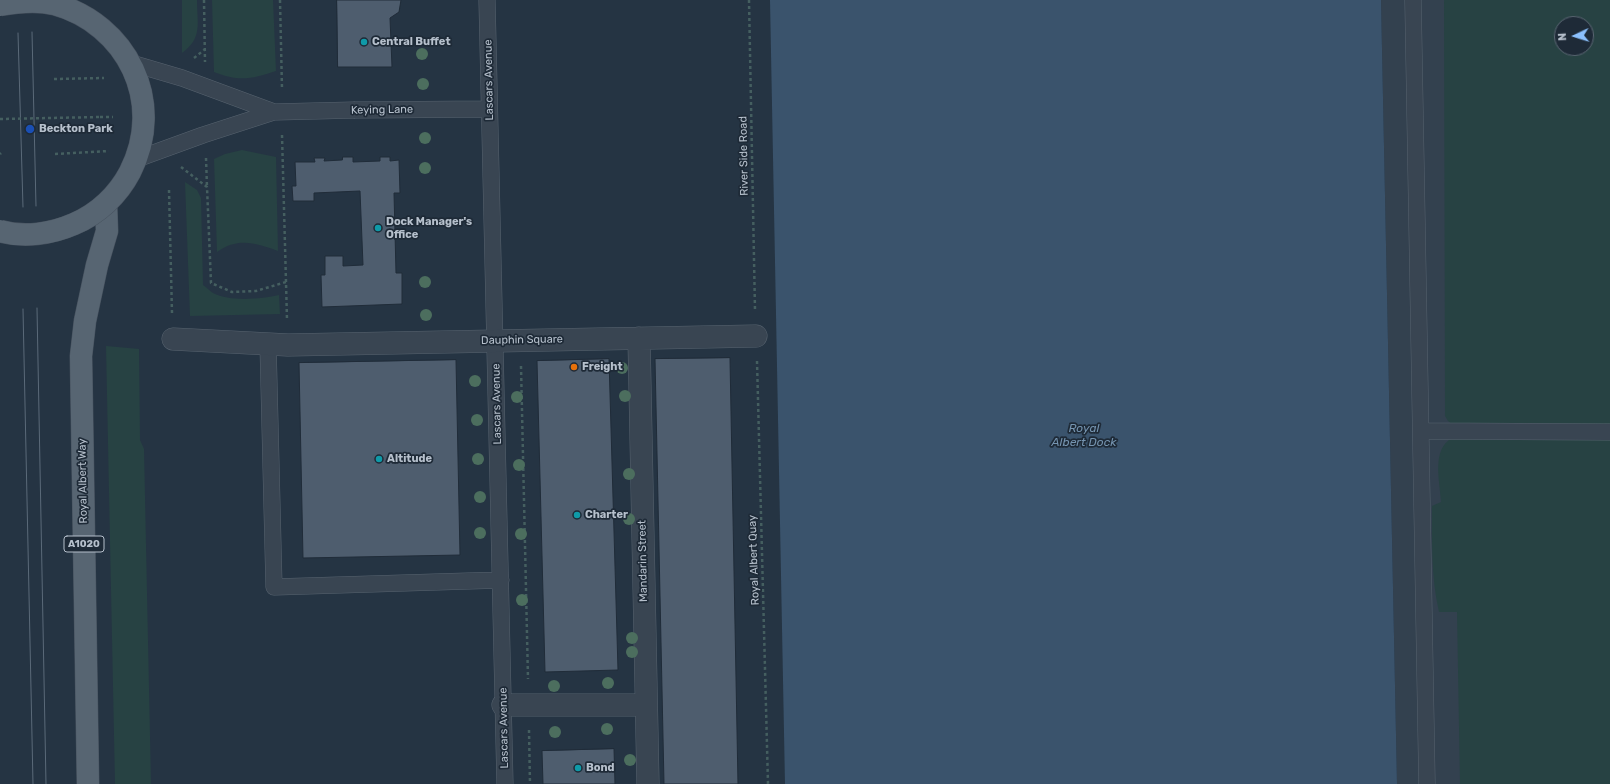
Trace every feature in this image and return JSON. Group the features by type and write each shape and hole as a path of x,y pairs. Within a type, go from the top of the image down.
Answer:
{"main road":[{"path":"0,5 21,1 83,7 111,36 131,63 140,86 144,111 143,135 137,159 124,184 106,204 84,220 60,230 34,234 8,233 0,231"},
{"name":"Royal Albert Way","path":"88,784 81,356 88,305 97,265 107,231 106,204"}],"street":[{"name":"Dauphin Square","path":"172,339 278,344 756,336"},
{"name":"Mandarin Street","path":"639,338 648,784"},
{"path":"503,705 646,705"}],"lane":[{"name":"Lascars Avenue","path":"487,0 505,784"},
{"path":"1413,0 1422,431 1427,784"},
{"name":"Keying Lane","path":"131,63 182,78 274,112"},
{"name":"Keying Lane","path":"137,159 203,135 274,112 489,109"},
{"path":"278,344 274,587 501,580"},
{"path":"1422,431 1610,432"}],"path":[{"path":"204,0 205,65"},
{"path":"280,0 282,90"},
{"name":"River Side Road","path":"749,0 756,311"},
{"path":"54,79 104,78"},
{"path":"0,119 113,117"},
{"path":"282,135 287,309"},
{"path":"55,154 109,151"},
{"path":"206,154 211,283 232,292 256,291 286,282"},
{"path":"184,169 208,187"},
{"path":"169,190 172,339"},
{"name":"Royal Albert Quay","path":"756,336 768,784"},
{"path":"520,340 530,784"}],"shaded area":[{"path":"1381,0 1610,0 1610,784 1397,784"}],"green space":[{"path":"182,0 197,0 198,23 196,36 193,42 182,53"},
{"path":"212,0 273,0 276,71 260,76 245,78 231,77 214,72"},
{"path":"1444,0 1610,0 1610,425 1452,424 1445,416"},
{"path":"242,150 276,157 278,251 255,244 240,243 232,244 217,252 214,159 225,154"},
{"path":"185,182 197,190 201,198 203,285 213,293 228,298 263,298 279,295 280,314 190,316"},
{"path":"106,346 139,349 140,440 144,449 151,784 115,784"},
{"path":"1452,438 1610,439 1610,784 1460,784 1457,612 1439,612 1433,573 1432,546 1432,506 1441,502 1438,467 1439,458 1445,443"}],"water":[{"name":"Royal Albert Dock","path":"770,0 1381,0 1397,784 785,784"}],"building":[{"name":"Central Buffet","path":"337,0 401,0 399,12 390,18 392,67 338,67"},
{"name":"Dock Manager's Office","path":"343,157 353,157 353,162 380,161 380,157 390,157 390,161 399,160 400,193 394,193 396,273 402,273 402,304 322,307 321,275 325,275 325,256 343,256 343,266 363,265 360,191 314,193 314,201 293,201 292,186 296,186 295,162 315,162 314,158 325,158 324,161 342,160"},
{"path":"730,358 738,784 664,784 655,359"},
{"name":"Charter","path":"609,359 618,670 545,672 537,361"},
{"name":"Altitude","path":"456,360 460,555 303,558 299,363"},
{"name":"Bond","path":"614,749 615,784 543,784 542,751"}],"tram line":[{"path":"32,32 36,206"},
{"path":"18,33 23,207"},
{"path":"37,308 46,784"},
{"path":"23,309 33,784"}],"place":[{"name":"Central Buffet","path":"364,42"},
{"name":"Beckton Park","path":"30,129"},
{"name":"Dock Manager's Office","path":"378,228"},
{"name":"Freight","path":"574,367"},
{"name":"Altitude","path":"379,459"},
{"name":"Charter","path":"577,515"},
{"name":"Bond","path":"578,768"}]}
